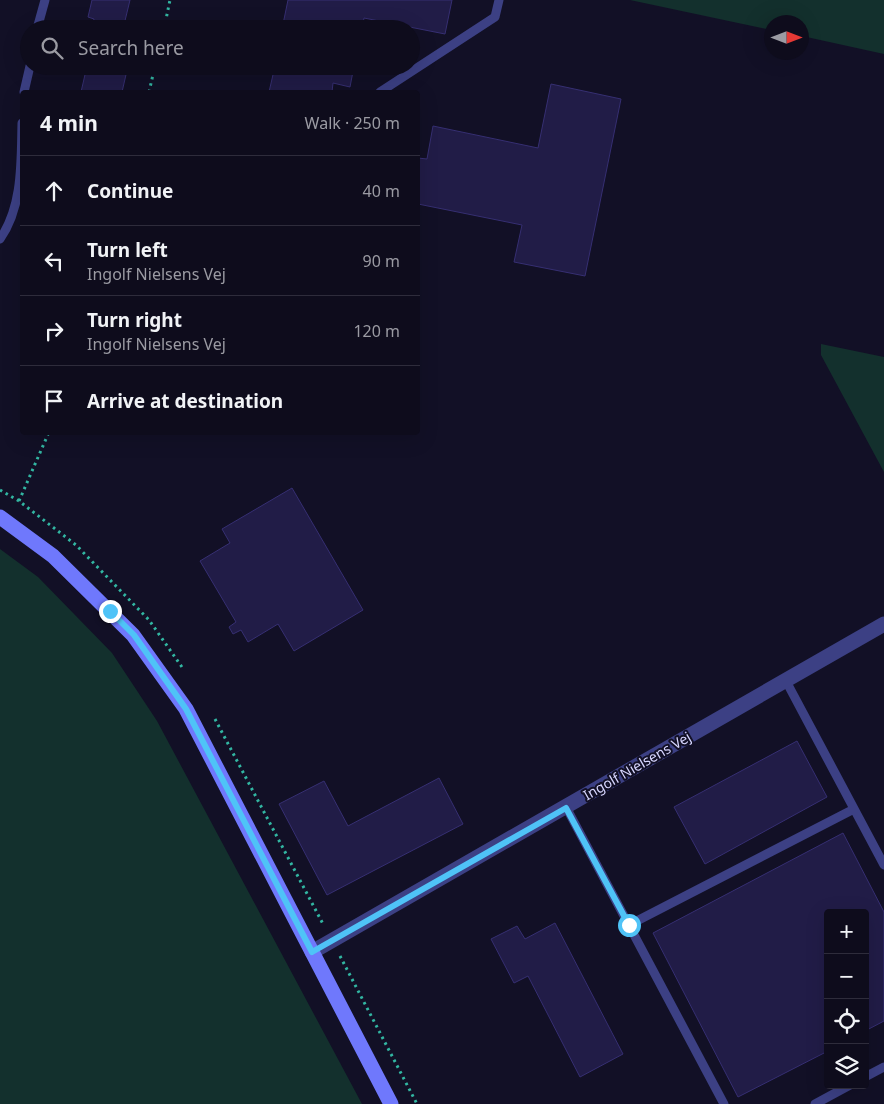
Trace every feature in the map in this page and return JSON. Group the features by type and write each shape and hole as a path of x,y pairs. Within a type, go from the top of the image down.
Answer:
{"street":[{"path":"0,517 54,556 134,635 186,709 391,1104"},
{"name":"Ingolf Nielsens Vej","path":"312,952 884,624"}],"lane":[{"path":"40,20 45,0"},
{"path":"420,66 495,18 499,0"},
{"path":"24,90 28,75"},
{"path":"383,90 406,75"},
{"path":"0,239 10,225 17,200 20,154"},
{"path":"786,681 884,865"},
{"path":"566,808 724,1104"},
{"path":"629,925 854,809"},
{"path":"869,1075 884,1067"},
{"path":"815,1104 843,1089"}],"path":[{"path":"166,20 170,0"},
{"path":"149,90 153,75"},
{"path":"19,501 48,435"}],"green space":[{"path":"630,0 884,0 884,54 809,38 809,15 764,15 764,29"},
{"path":"821,344 884,357 884,472 821,355"},
{"path":"0,549 38,577 112,653 157,721 362,1104 0,1104"}],"building":[{"path":"92,0 130,0 125,20 94,20 88,17"},
{"path":"288,0 452,0 445,34 420,29 420,20 374,20 364,18 364,20 284,20"},
{"path":"85,75 126,75 122,90 81,90"},
{"path":"273,75 352,75 350,87 333,83 332,90 269,90"},
{"path":"551,84 621,99 585,276 514,262 522,225 420,204 420,158 427,159 433,126 538,148"},
{"path":"292,488 363,610 294,651 278,624 248,642 241,630 233,634 229,627 236,622 200,561 230,543 222,529"},
{"path":"797,741 827,797 705,864 674,807"},
{"path":"439,778 463,824 327,895 279,804 324,781 348,826"},
{"path":"843,833 884,912 884,1021 869,1029 869,909 824,909 824,1053 738,1097 653,933"},
{"path":"555,923 623,1054 580,1077 528,976 514,983 491,939 517,926 525,939"}],"route":[{"path":"110,611 134,635 186,709 312,952 566,808 629,925"}]}
